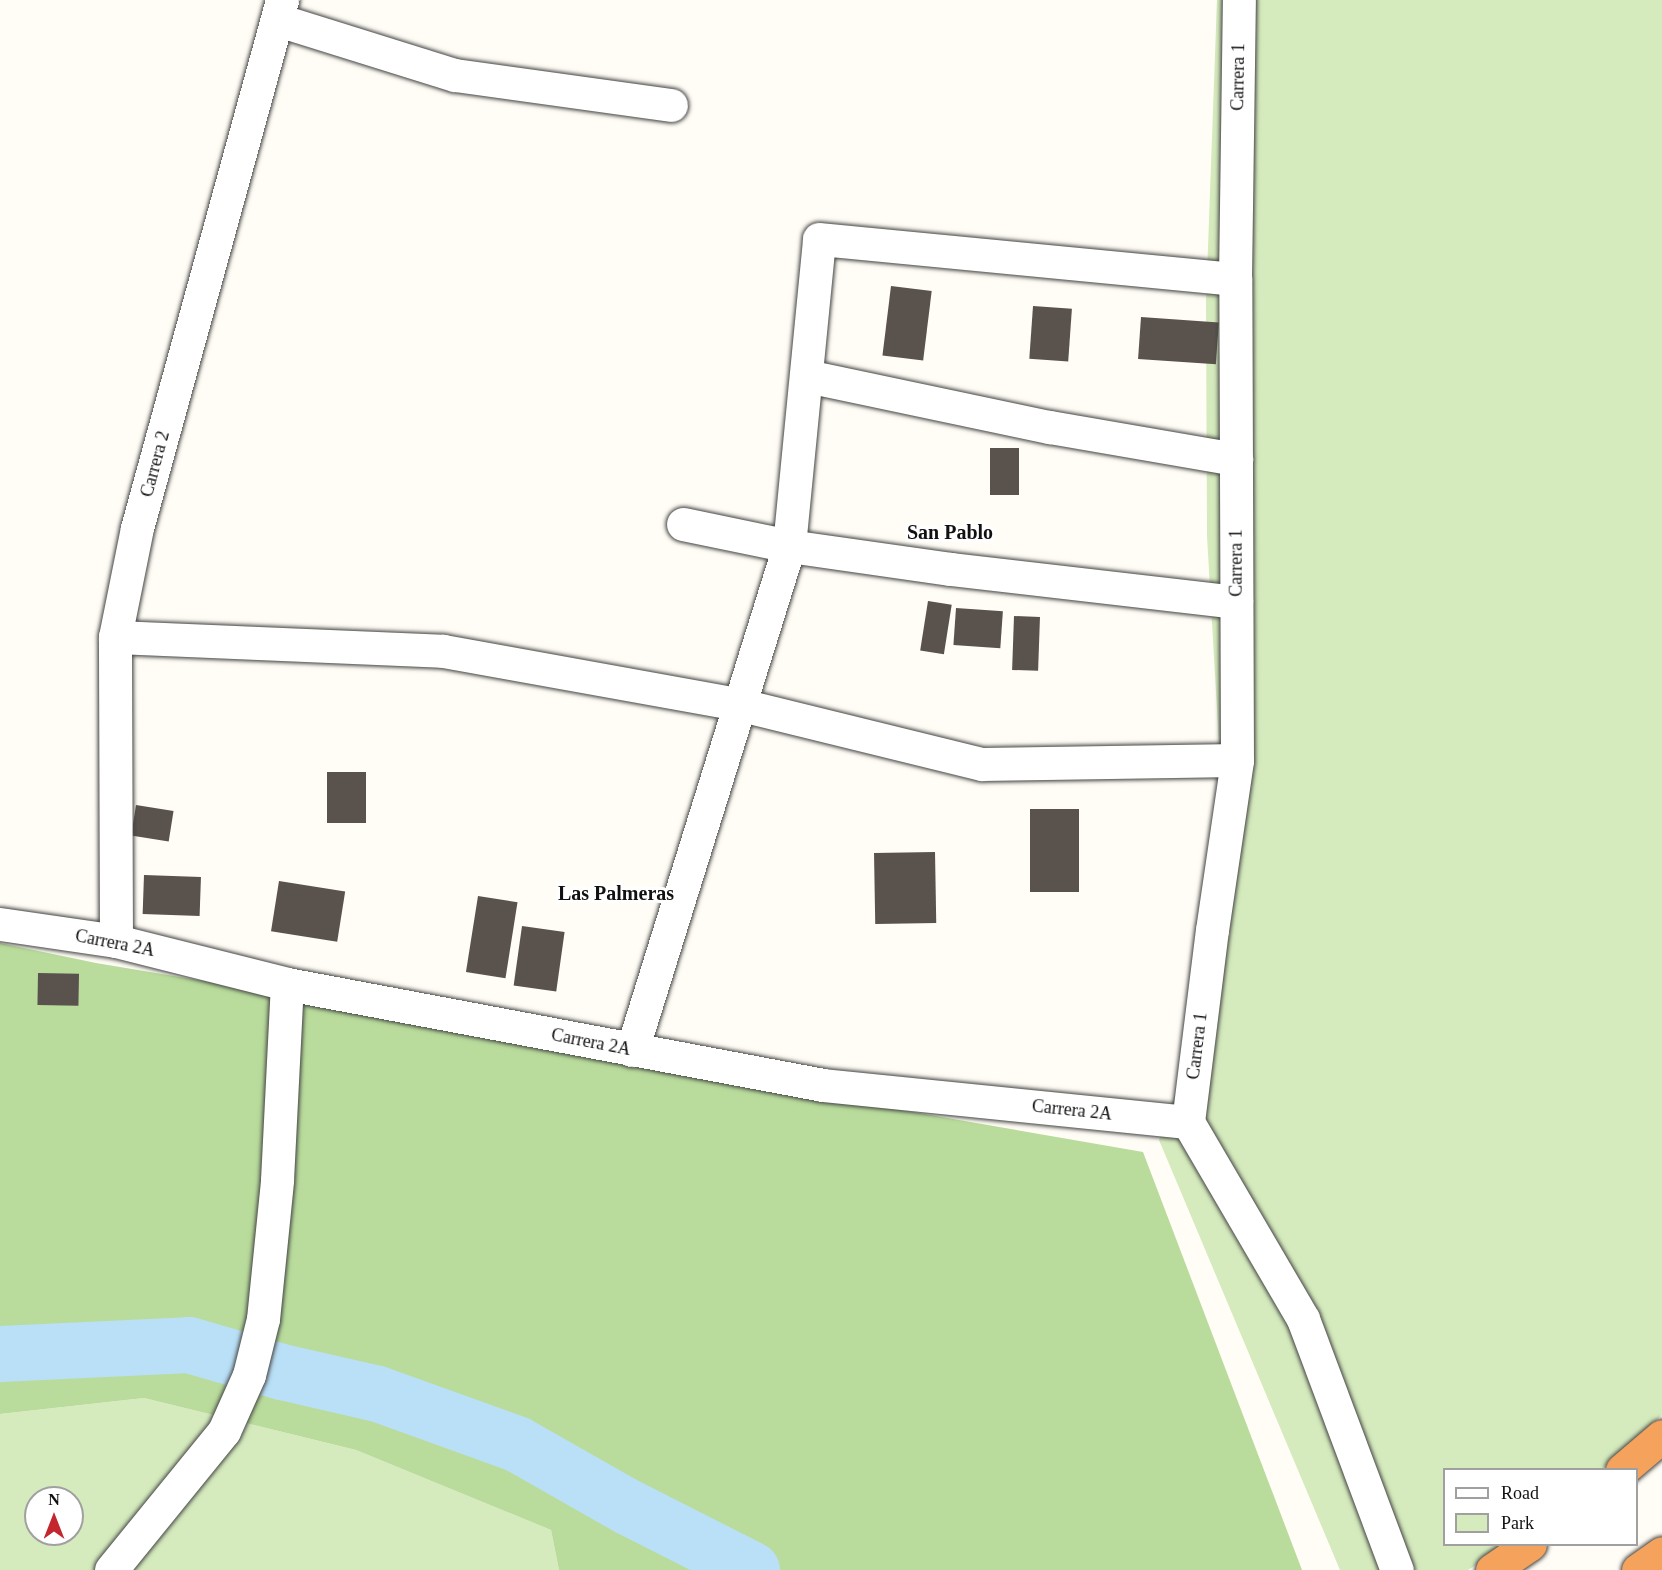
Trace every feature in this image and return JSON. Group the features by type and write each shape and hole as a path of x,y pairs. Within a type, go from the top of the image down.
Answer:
{"highway":[{"path":"1624,1468 1662,1436"},
{"path":"1492,1570 1528,1546"},
{"path":"1638,1570 1662,1553"}],"street":[{"name":"Carrera 1","path":"1188,1122 1212,930 1237,760 1235,279 1239,0"},
{"path":"280,10 454,75 671,105"},
{"name":"Carrera 2","path":"116,941 115,637 137,528 280,10"},
{"path":"632,1050 737,704 789,546 819,240 1235,279"},
{"path":"807,376 1050,427 1236,459"},
{"path":"682,524 789,546 951,569 1236,602"},
{"path":"115,637 443,651 737,704 981,764 1237,760"},
{"name":"Carrera 2A","path":"0,924 116,941 287,984 824,1085 1188,1122"},
{"path":"111,1570 224,1431 249,1375 263,1319 277,1180 287,984"},
{"path":"1188,1122 1303,1319 1396,1570"}],"green space":[{"path":"1217,0 1662,0 1662,1415 1603,1468 1443,1468 1443,1546 1504,1546 1468,1570 1340,1570 1159,1140 1230,934 1207,536 1206,302"},
{"path":"0,943 96,963 360,1007 655,1067 1143,1152 1302,1570 559,1570 551,1530 356,1450 144,1398 0,1414"},
{"path":"144,1398 356,1450 551,1530 559,1570 0,1570 0,1414"}],"building":[{"path":"891,286 932,291 923,360 882,355"},
{"path":"1033,306 1072,309 1068,362 1029,359"},
{"path":"1141,317 1219,322 1216,364 1138,359"},
{"path":"990,448 1019,448 1019,495 990,495"},
{"path":"928,601 952,605 944,654 920,650"},
{"path":"956,608 1003,611 1000,648 953,645"},
{"path":"1014,616 1040,617 1038,671 1012,670"},
{"path":"327,772 366,772 366,823 327,823"},
{"path":"136,805 174,811 169,842 131,836"},
{"path":"1030,809 1079,809 1079,892 1030,892"},
{"path":"935,852 936,923 875,924 874,853"},
{"path":"144,875 201,877 200,916 143,914"},
{"path":"279,881 345,891 337,942 271,931"},
{"path":"478,896 518,902 505,978 466,972"},
{"path":"522,926 565,932 556,991 514,985"},
{"path":"38,973 79,974 78,1006 37,1005"}],"waterway":[{"path":"0,1354 189,1345 282,1372 378,1394 517,1444 628,1507 752,1570"}],"district":[{"name":"San Pablo","path":"950,532"},
{"name":"Las Palmeras","path":"616,893"}]}
